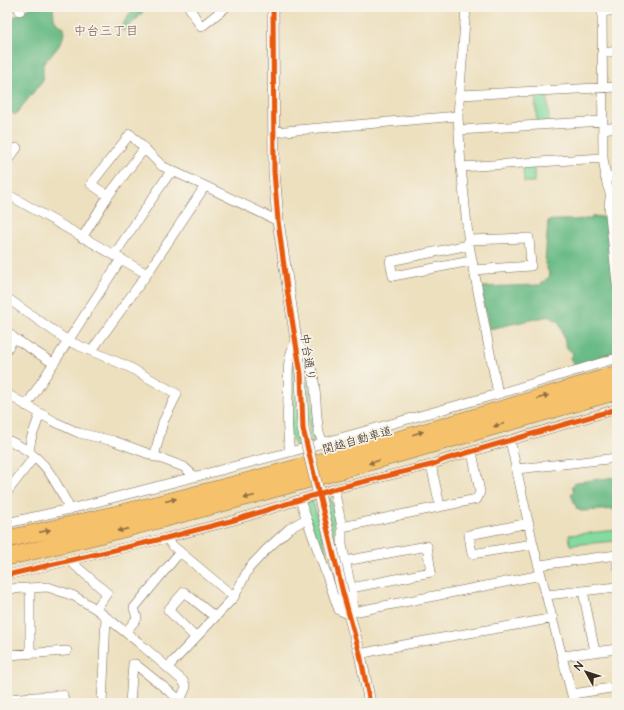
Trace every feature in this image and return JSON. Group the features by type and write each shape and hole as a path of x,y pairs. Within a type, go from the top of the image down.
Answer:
{"highway":[{"name":"関越自動車道","path":"7,539 101,518 240,482 522,404 617,374"},
{"path":"7,557 219,505 433,445 617,391"}],"street":[{"path":"189,7 201,27 226,7"},
{"name":"中台通り","path":"273,7 274,171 278,221 301,374 304,429 347,591 370,703"},
{"path":"466,7 458,116 461,167 468,242 498,394"},
{"path":"617,10 602,10 603,158 605,177 614,198 617,214"},
{"path":"603,52 617,50"},
{"path":"460,95 602,86 617,87"},
{"path":"274,132 458,116"},
{"path":"459,130 602,125 617,127"},
{"path":"108,196 91,184 130,134 162,166 278,221"},
{"path":"7,161 17,148"},
{"path":"82,238 108,196 144,149"},
{"path":"461,167 603,158"},
{"path":"26,406 68,341 171,171"},
{"path":"605,177 617,176"},
{"path":"92,350 147,274 205,186"},
{"path":"7,194 147,274"},
{"path":"614,198 609,205 617,284"},
{"path":"530,238 530,266 472,265 393,276 390,261 468,242 530,238"},
{"path":"7,298 68,341 129,367 177,394 163,422 154,457"},
{"path":"7,349 11,335 53,363"},
{"path":"290,452 286,422 287,369 290,352 296,342 308,356 312,370 318,432 323,442"},
{"path":"7,523 70,509 290,452 498,394 617,358"},
{"path":"7,394 40,414 79,432 114,441 184,467 195,477"},
{"path":"7,575 166,538 238,519 334,489 431,465 617,409"},
{"path":"7,492 32,454 31,439 40,414"},
{"path":"510,440 533,544 573,699 617,687"},
{"path":"7,443 10,441 32,454 51,473 70,509"},
{"path":"342,527 477,499 480,492 472,452"},
{"path":"517,469 617,458"},
{"path":"431,465 440,506"},
{"path":"334,489 342,527 342,545 345,561 347,591 431,572 427,546 345,561"},
{"path":"300,500 339,610 351,613 541,575"},
{"path":"168,667 234,597 249,568 290,528 306,519"},
{"path":"529,523 469,535 472,554 533,544"},
{"path":"166,538 180,552 234,597"},
{"path":"126,632 137,618 134,608 180,552"},
{"path":"539,564 617,555 617,567"},
{"path":"70,561 107,593 96,609"},
{"path":"547,594 617,587"},
{"path":"30,588 30,653"},
{"path":"7,589 54,588 74,596 96,609 126,632 186,684 180,701 135,664 133,664 130,703"},
{"path":"583,591 595,652"},
{"path":"195,637 168,610 184,592 215,617"},
{"path":"102,703 106,618"},
{"path":"360,654 423,640 485,632 553,618"},
{"path":"563,656 617,648"},
{"path":"7,655 67,651"},
{"path":"7,699 63,695 64,703"}],"green space":[{"path":"31,7 53,7 54,19 57,23 64,27 64,33 58,47 43,64 43,80 15,115 7,109 7,21"},
{"path":"134,7 146,7 139,17 123,31 121,27"},
{"path":"547,92 549,122 537,123 535,93"},
{"path":"534,165 534,182 524,182 523,166"},
{"path":"594,216 607,218 617,303 617,351 578,365 573,363 570,358 573,353 567,348 559,322 549,316 489,329 481,292 483,287 540,285 550,276 545,263 548,221 578,220"},
{"path":"292,354 301,446 297,447 293,442 290,428 293,389 291,362"},
{"path":"307,360 318,440 312,443 308,420"},
{"path":"617,477 617,509 581,511 577,509 571,494 574,491 572,486 576,482"},
{"path":"327,495 331,498 338,546 348,592 323,496"},
{"path":"312,498 338,595 305,505 307,501"},
{"path":"617,530 617,554 616,541 570,545 569,535"}],"cycle path":[{"path":"273,7 274,171 278,221 287,289 301,374 303,429 343,593 360,654 370,703"},
{"path":"7,575 166,538 238,519 334,489 431,465 446,459 617,409"}],"district":[{"name":"中台三丁目","path":"106,30"}]}
